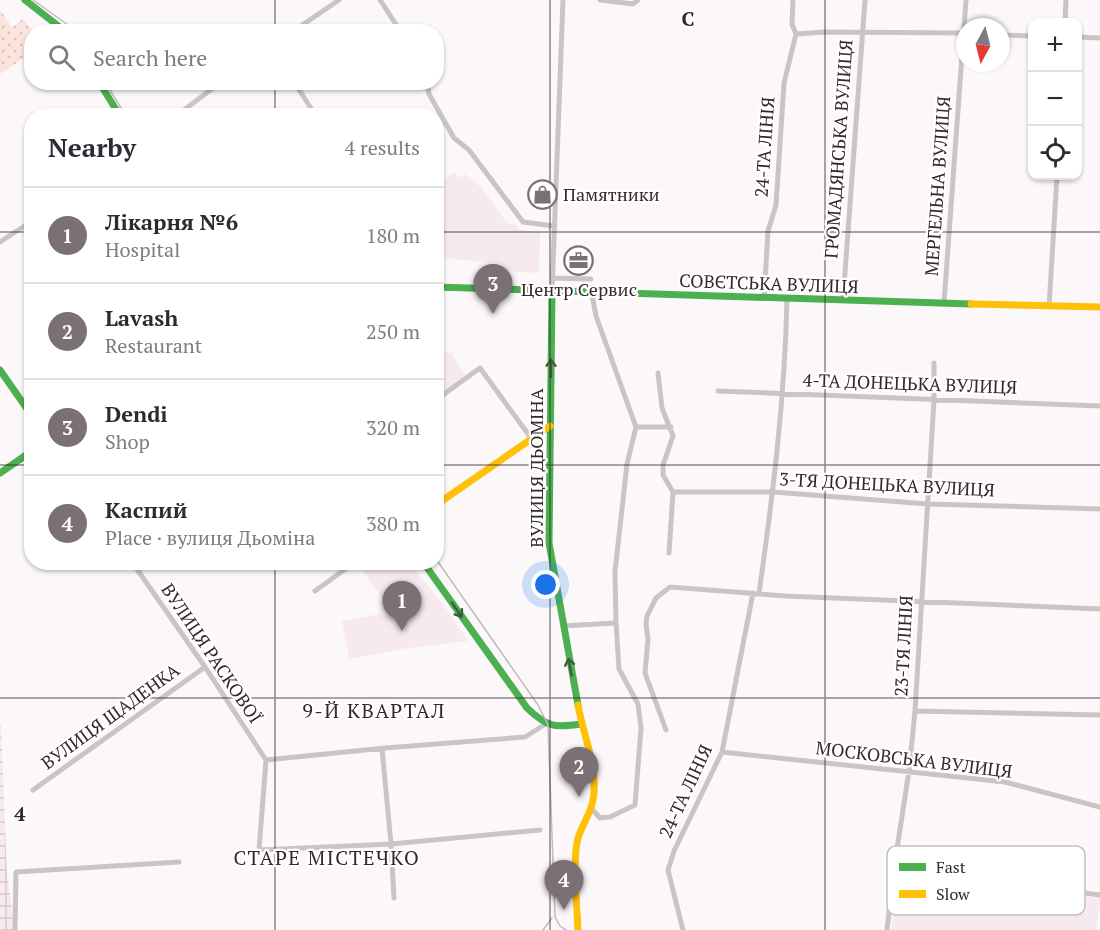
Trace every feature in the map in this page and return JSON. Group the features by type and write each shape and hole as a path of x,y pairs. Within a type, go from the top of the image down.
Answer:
{"street":[{"path":"25,0 56,24"},
{"path":"304,24 339,0"},
{"path":"380,0 396,24"},
{"name":"ВУЛИЦЯ ДЬОМІНА","path":"563,0 552,278 549,543 581,724 592,765 593,800 579,839 576,855 578,930"},
{"path":"600,0 633,4 638,0"},
{"name":"24-ТА ЛІНІЯ","path":"764,298 768,231 776,205 784,83 796,34 792,24 793,0"},
{"name":"ГРОМАДЯНСЬКА ВУЛИЦЯ","path":"843,300 865,0"},
{"name":"МЕРГЕЛЬНА ВУЛИЦЯ","path":"965,18 966,0"},
{"path":"1065,18 1066,0"},
{"path":"796,34 824,32 956,33"},
{"path":"1010,35 1028,36"},
{"path":"1082,37 1100,38"},
{"name":"МЕРГЕЛЬНА ВУЛИЦЯ","path":"944,303 961,72"},
{"path":"104,90 115,108"},
{"path":"187,108 210,90"},
{"path":"299,90 311,108"},
{"path":"428,90 437,108"},
{"path":"444,122 453,138 469,150 524,222 554,226"},
{"path":"1049,307 1057,180"},
{"path":"0,242 24,226"},
{"path":"552,278 591,279"},
{"name":"СОВЄТСЬКА ВУЛИЦЯ","path":"444,287 592,294 1100,307"},
{"path":"591,808 600,818 610,817 635,805 641,724 639,704 619,669 615,572 627,464 636,427 596,316 592,294"},
{"name":"24-ТА ЛІНІЯ","path":"683,930 668,870 674,851 722,752 756,593 773,492 782,393 787,298"},
{"name":"23-ТЯ ЛІНІЯ","path":"897,846 909,771 915,711 934,400 934,363"},
{"path":"444,394 480,368 531,438"},
{"path":"0,369 24,404"},
{"path":"658,373 662,408 673,436 663,465 663,475 673,492 669,553"},
{"name":"4-ТА ДОНЕЦЬКА ВУЛИЦЯ","path":"718,392 1100,406"},
{"path":"444,499 550,426"},
{"path":"636,427 671,427"},
{"path":"0,473 24,456"},
{"name":"3-ТЯ ДОНЕЦЬКА ВУЛИЦЯ","path":"673,492 773,492 928,504 1100,509"},
{"name":"ВУЛИЦЯ РАСКОВОЇ","path":"138,570 266,760"},
{"path":"315,591 344,570"},
{"path":"429,570 526,708 544,725"},
{"path":"666,730 645,673 648,639 646,624 647,616 656,598 670,587 785,596 1100,609"},
{"path":"563,626 616,623"},
{"name":"ВУЛИЦЯ ЩАДЕНКА","path":"33,790 205,667"},
{"path":"915,711 1100,715"},
{"path":"540,830 391,844 259,850 266,760 525,736 544,725 564,727 581,724"},
{"path":"382,748 394,898"},
{"name":"МОСКОВСЬКА ВУЛИЦЯ","path":"722,752 1005,782 1100,807"},
{"path":"15,930 16,872 179,862"},
{"path":"1085,893 1100,895"},
{"name":"23-ТЯ ЛІНІЯ","path":"887,930 889,915"}],"shaded area":[{"path":"0,10 12,27 23,19 27,24 24,24 24,58 0,74"},
{"path":"454,172 458,178 465,174 482,188 507,223 517,225 519,230 540,232 539,273 501,271 501,263 444,259 444,179"},
{"path":"444,353 451,353 466,376 444,392"},
{"path":"415,570 445,607 468,641 401,649 349,659 342,621 380,614 395,618 409,610 394,616 363,571"},
{"path":"0,726 7,874 14,920 13,930 0,930"},
{"path":"1085,896 1100,898 1096,930 891,930 893,915 1085,915"}],"tram line":[{"path":"33,0 67,24"},
{"path":"110,90 121,108"},
{"path":"444,570 538,705 548,725 555,917 560,926 566,930"},
{"path":"543,930 552,918"}],"traffic: fast":[{"path":"25,0 56,24"},
{"path":"104,90 115,108"},
{"path":"444,287 971,304"},
{"path":"552,292 549,543 578,705"},
{"path":"0,370 24,404"},
{"path":"0,473 24,456"},
{"path":"429,570 527,708 551,725 581,724"}],"traffic: slow":[{"path":"971,304 1100,307"},
{"path":"444,499 550,426"},
{"path":"578,705 594,776 592,805 576,848 578,930"}],"place":[{"name":"Памятники","path":"542,194"},
{"name":"Центр Сервис","path":"579,260"},
{"name":"Dendi","path":"493,314"},
{"name":"Лікарня №6","path":"402,631"},
{"name":"Lavash","path":"579,797"},
{"name":"Каспий","path":"564,910"}],"district":[{"name":"9-Й КВАРТАЛ","path":"374,710"},
{"name":"СТАРЕ МІСТЕЧКО","path":"327,857"}]}
